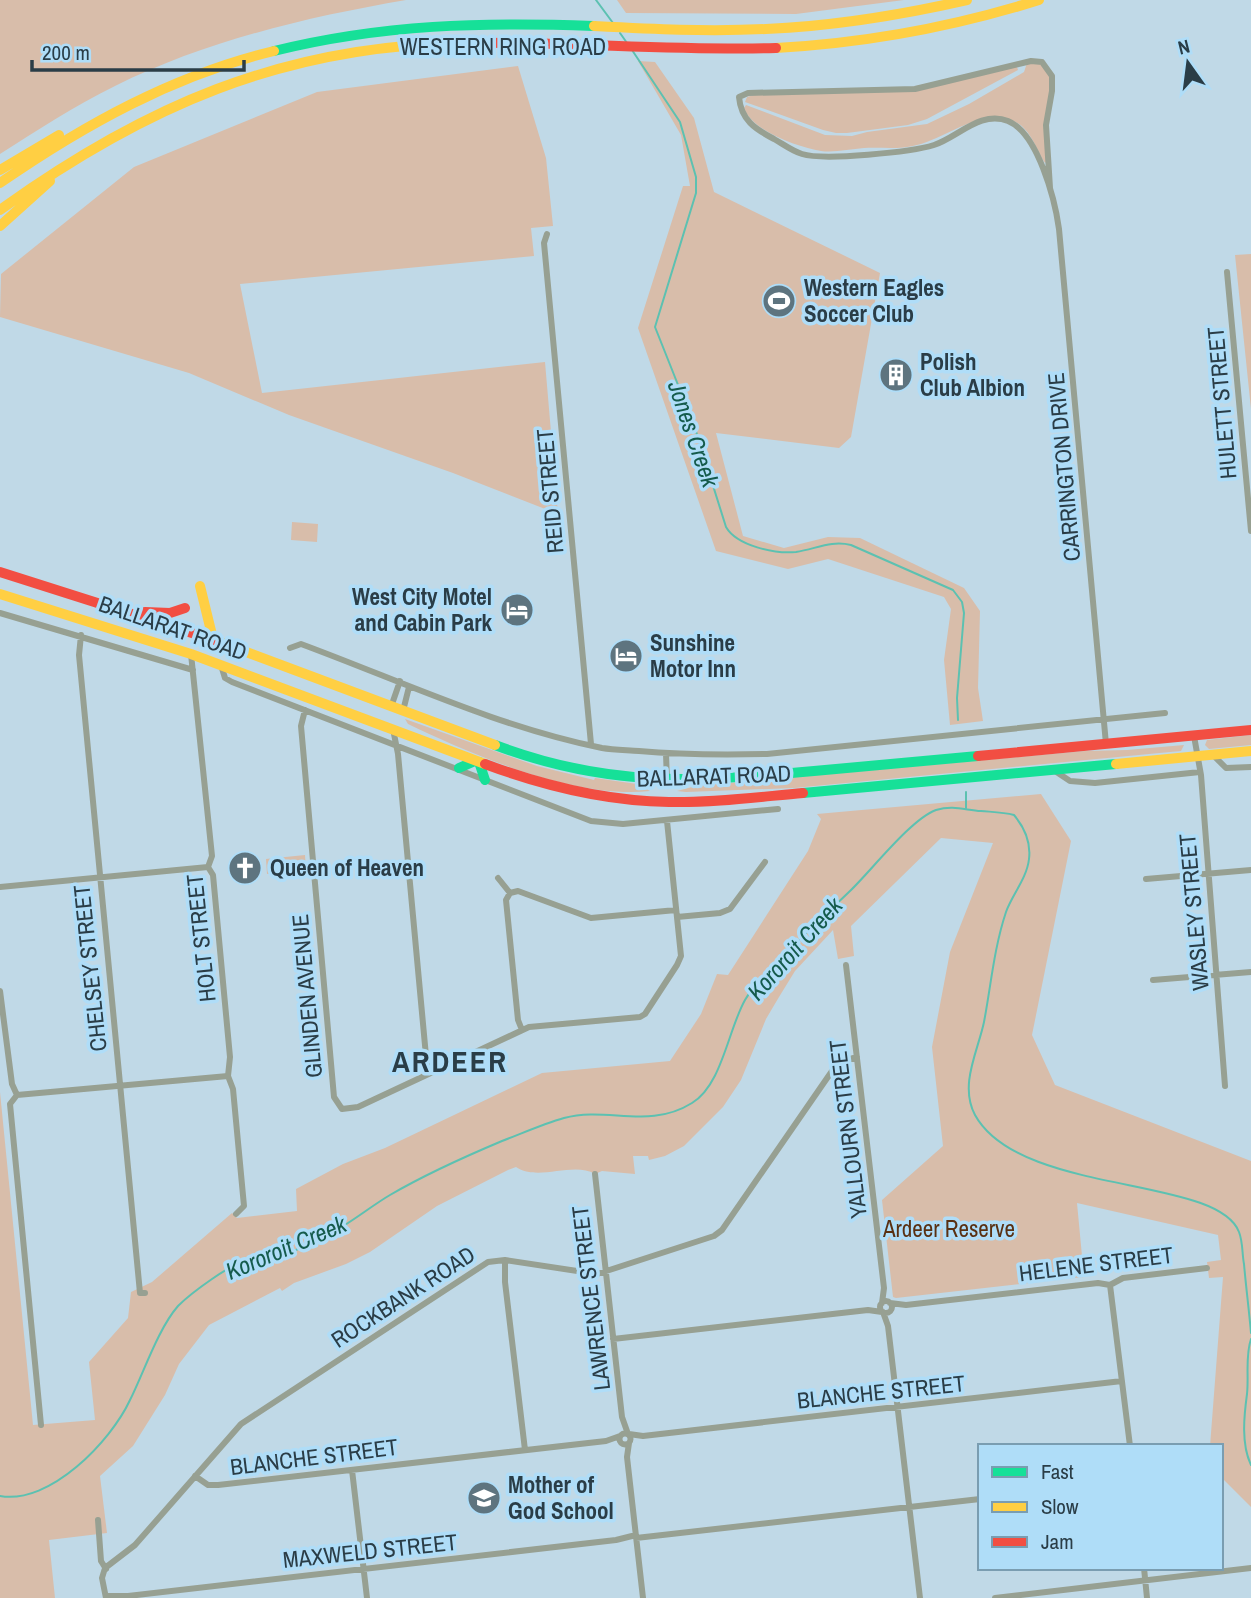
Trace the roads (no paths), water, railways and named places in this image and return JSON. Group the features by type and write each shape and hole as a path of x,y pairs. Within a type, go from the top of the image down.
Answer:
{"highway":[{"name":"WESTERN RING ROAD","path":"0,183 83,128 169,85 264,52 362,32 462,24 737,30 803,27 885,17 967,0"},
{"name":"WESTERN RING ROAD","path":"0,210 40,180 117,132 167,108 234,82 341,54 451,43 753,49 852,41 947,25 1039,0"},
{"path":"0,170 105,110 169,85"},
{"path":"0,226 74,160 117,132"},
{"name":"BALLARAT ROAD","path":"0,572 213,639 403,712 546,763 609,777 667,781 746,778 1251,730"},
{"path":"200,586 213,639"},
{"name":"BALLARAT ROAD","path":"0,594 191,654 531,781 582,793 667,802 716,801 1251,751"},
{"path":"118,608 163,613 185,608"},
{"path":"391,707 397,731"},
{"path":"397,731 403,712"},
{"path":"459,768 477,762 485,780"},
{"path":"667,781 667,802"}],"street":[{"name":"CARRINGTON DRIVE","path":"1050,188 1046,125 1052,76 1042,62 1031,61 915,89 748,93 738,97 740,108 752,128 802,154 827,157 919,149 937,144 981,121 994,119 1006,120 1018,127 1029,140 1057,211 1107,744"},
{"name":"REID STREET","path":"547,234 544,243 591,744"},
{"name":"HULETT STREET","path":"1227,272 1251,531"},
{"path":"0,613 193,670"},
{"name":"CHELSEY STREET","path":"81,635 79,655 119,1086 140,1293 145,1293"},
{"name":"BALLARAT ROAD","path":"290,648 302,644 532,732 603,748 666,754 767,754 1165,713"},
{"name":"HOLT STREET","path":"191,654 212,856 208,867 213,875 215,888 230,1057 228,1076 233,1089 243,1206 236,1214"},
{"name":"BALLARAT ROAD","path":"221,665 225,678 232,682 398,749 459,768 591,821 623,824 778,809"},
{"path":"391,707 400,681"},
{"path":"403,712 409,687"},
{"name":"GLINDEN AVENUE","path":"305,710 301,726 334,1097 342,1109 358,1107 432,1072"},
{"path":"397,731 426,1056 432,1072 529,1027 640,1017 645,1014 681,956 667,821"},
{"name":"WASLEY STREET","path":"1194,736 1209,873 1225,1086"},
{"path":"666,754 667,781"},
{"name":"BALLARAT ROAD","path":"1212,755 1226,768 1251,767"},
{"name":"BALLARAT ROAD","path":"1054,770 1077,783 1200,772"},
{"path":"522,1030 518,1020 506,907 510,893 518,891 591,918 720,913 730,909 765,862"},
{"path":"0,887 208,867"},
{"path":"1146,879 1251,870"},
{"path":"498,878 510,893"},
{"name":"YALLOURN STREET","path":"846,965 920,1598"},
{"path":"1153,980 1251,972"},
{"path":"0,991 12,1084 17,1095"},
{"name":"ROCKBANK ROAD","path":"107,1569 125,1559 242,1424 488,1262 503,1260 597,1274 719,1233 836,1066 858,1060"},
{"path":"41,1425 10,1104 17,1095 228,1076"},
{"name":"LAWRENCE STREET","path":"595,1174 643,1598"},
{"path":"503,1260 525,1450"},
{"name":"HELENE STREET","path":"613,1339 1098,1283 1110,1285 1122,1278 1207,1268"},
{"path":"1110,1285 1130,1444"},
{"name":"BLANCHE STREET","path":"195,1476 208,1485 218,1485 1122,1381"},
{"path":"352,1470 367,1598"},
{"name":"MAXWELD STREET","path":"106,1596 125,1597 978,1499"},
{"path":"98,1520 101,1561 107,1569 106,1596"},
{"path":"995,1598 1251,1568"},
{"path":"1144,1570 1147,1598"}],"waterway":[{"name":"Jones Creek","path":"596,0 613,23"},
{"name":"Jones Creek","path":"620,33 627,43"},
{"name":"Jones Creek","path":"632,50 680,122 696,177 696,193 655,327 694,425 726,527 731,534 747,544 778,552 796,552 837,544 851,545 953,590 962,602 964,613 957,698 958,720"},
{"name":"Jones Creek","path":"966,792 966,808"},
{"name":"Kororoit Creek","path":"0,1496 19,1496 39,1491 77,1467 94,1451 121,1416 171,1315 192,1294 232,1266 249,1260 268,1261 296,1250 340,1228 390,1195 431,1173 548,1123 580,1115 660,1115 692,1103 711,1084 739,1012 753,988 903,834 926,815 948,808 1014,815 1024,830 1029,847 1025,873 1002,926 984,1022 971,1068 969,1092 975,1115 998,1141 1032,1159 1073,1173 1195,1201 1223,1214 1239,1232 1242,1244 1251,1333"},
{"name":"Kororoit Creek","path":"1251,1339 1244,1430 1251,1465"}],"place":[{"name":"Western Eagles Soccer Club","path":"779,301"},
{"name":"Polish Club Albion","path":"896,375"},
{"name":"West City Motel and Cabin Park","path":"517,610"},
{"name":"Sunshine Motor Inn","path":"626,656"},
{"name":"Queen of Heaven","path":"245,868"},
{"name":"Mother of God School","path":"484,1498"}],"district":[{"name":"ARDEER","path":"450,1062"}],"park label":[{"name":"Ardeer Reserve","path":"949,1229"}]}
